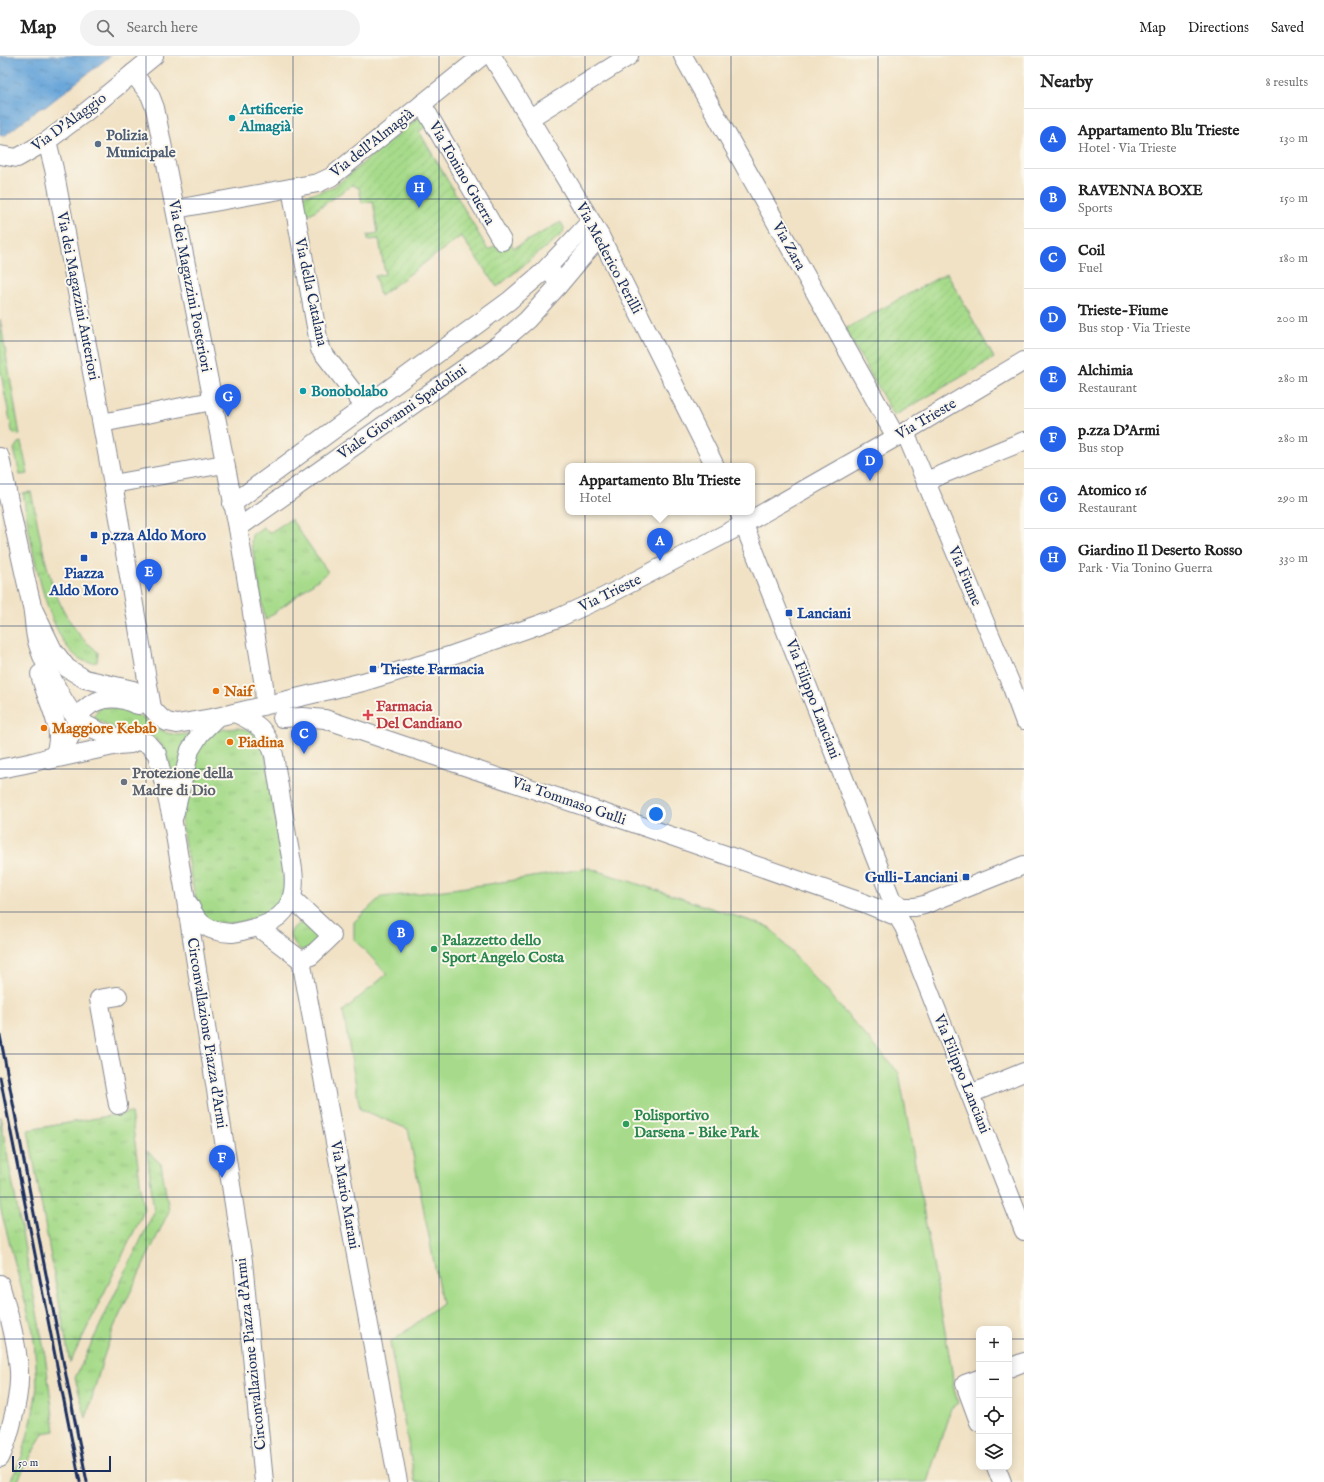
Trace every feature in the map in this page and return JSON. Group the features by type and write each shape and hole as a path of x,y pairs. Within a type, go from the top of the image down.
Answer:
{"street":[{"name":"Via D'Alaggio","path":"0,155 17,158 46,141 136,78 154,56"},
{"name":"Via dell'Almagià","path":"176,209 318,183 331,177 482,56"},
{"name":"Via Mederico Perilli","path":"492,56 595,229 713,463"},
{"path":"530,118 629,56"},
{"name":"Via Zara","path":"683,56 900,434"},
{"name":"Via dei Magazzini Posteriori","path":"136,78 150,95 155,108 176,209 224,464 238,528 264,686 265,706"},
{"name":"Via Tonino Guerra","path":"422,104 502,241"},
{"name":"Via dei Magazzini Anteriori","path":"46,141 54,169 102,423 152,708"},
{"name":"Via della Catalana","path":"291,188 320,349 365,407"},
{"name":"Viale Giovanni Spadolini","path":"232,504 509,301 595,229"},
{"name":"Viale Giovanni Spadolini","path":"238,528 499,344 527,320 558,286 595,229"},
{"path":"543,272 553,274 558,286"},
{"name":"Via Trieste","path":"755,511 900,434 1024,361"},
{"path":"102,423 212,401"},
{"name":"Via Fiume","path":"900,434 926,481 1017,679 1024,720"},
{"path":"926,481 1024,441"},
{"path":"0,457 18,546 33,609 37,657 41,677 56,723 58,745 47,758"},
{"path":"112,481 224,464"},
{"name":"Via Trieste","path":"33,609 53,650 67,668 86,679 133,690 161,718 167,722 178,724 235,714 344,686 452,655 558,618 604,597 742,518"},
{"name":"Via Filippo Lanciani","path":"742,518 891,898 903,907 924,905"},
{"path":"36,637 48,670 68,707 78,719 104,734 147,743"},
{"name":"Via Trieste","path":"282,718 286,712 292,708 344,686"},
{"path":"0,769 47,758 59,752 68,742 78,719 91,704 98,700 107,698 125,700 136,705 152,708"},
{"path":"197,972 200,954 212,941 233,933 259,928 275,920 287,909 292,898 293,869 274,755 270,740 262,729 253,722 235,714"},
{"name":"Via Tommaso Gulli","path":"282,718 303,716 325,719 651,829 864,903 900,920"},
{"name":"Circonvallazione Piazza d'Armi","path":"173,823 190,750 200,734 217,717"},
{"path":"274,755 278,726 282,718"},
{"path":"47,758 55,759 118,746 147,743"},
{"name":"Circonvallazione Piazza d'Armi","path":"147,743 157,754 173,823 185,894 243,1261 264,1482"},
{"path":"900,920 924,905 1024,865"},
{"name":"Via Filippo Lanciani","path":"864,903 878,897 881,891 882,874"},
{"path":"185,894 194,915 202,925 216,931 233,933"},
{"path":"259,928 301,960 311,956 332,936 292,898"},
{"name":"Via Filippo Lanciani","path":"900,920 1024,1231"},
{"name":"Via Mario Marani","path":"301,960 331,1114 398,1482"},
{"path":"118,996 99,999 118,1104"},
{"path":"970,1094 1024,1072"},
{"path":"0,1284 12,1331 19,1371 15,1412 0,1458"},
{"path":"1012,1367 1024,1362"},
{"path":"976,1380 965,1384 976,1414"},
{"path":"997,1470 1002,1482"}],"green space":[{"path":"419,117 424,117 428,126 419,131 488,250 508,238 514,248 561,222 564,228 563,233 497,287 461,236 380,296 375,276 385,274 379,239 368,240 368,235 378,233 373,201 362,203 359,188 352,185 310,214 303,214 302,196 326,190 335,186"},
{"path":"947,273 994,358 894,416 845,329"},
{"path":"0,319 20,435 14,434 12,431 0,368"},
{"path":"21,442 28,474 20,475 14,449 18,443"},
{"path":"31,492 45,557 54,589 60,604 74,627 82,638 98,653 97,662 80,659 65,644 53,621 36,563 23,493"},
{"path":"291,519 328,572 265,620 251,541 252,535 263,527 269,533"},
{"path":"100,707 124,707 167,733 178,735 189,734 190,738 175,783 173,782 166,754 158,741 148,735 107,725 95,719 94,715"},
{"path":"237,728 250,730 264,744 284,877 284,896 276,908 256,919 236,923 216,923 208,920 202,915 199,909 186,854 182,813 186,790 201,742 205,736 216,731"},
{"path":"589,868 769,927 899,1073 952,1371 953,1385 958,1403 951,1408 927,1482 415,1482 390,1343 442,1304 408,1129 360,1109 343,1011 387,974 354,939 354,922 381,897 489,884"},
{"path":"301,923 308,924 318,935 314,947 301,950 292,940 290,936 293,929"},
{"path":"131,1112 144,1211 70,1363 28,1130"},
{"path":"0,1116 45,1355 55,1431 43,1433 17,1482 10,1482 22,1456 32,1419 37,1387 36,1364 33,1331 0,1207"},
{"path":"147,1151 161,1164 169,1211 114,1327 103,1359 86,1419 75,1378 154,1212"}],"water":[{"path":"0,56 110,56 45,107 40,108 4,136 0,135"}],"railway":[{"path":"0,1035 87,1482"},
{"path":"0,1077 80,1482"}],"place":[{"name":"Artificerie Almagià","path":"232,118"},
{"name":"Polizia Municipale","path":"98,144"},
{"name":"Giardino Il Deserto Rosso","path":"419,208"},
{"name":"Bonobolabo","path":"303,391"},
{"name":"Atomico 16","path":"228,417"},
{"name":"Trieste-Fiume","path":"870,481"},
{"name":"p.zza Aldo Moro","path":"94,535"},
{"name":"Piazza Aldo Moro","path":"84,558"},
{"name":"Appartamento Blu Trieste","path":"660,561"},
{"name":"Alchimia","path":"149,592"},
{"name":"Lanciani","path":"789,613"},
{"name":"Trieste Farmacia","path":"373,669"},
{"name":"Naif","path":"216,691"},
{"name":"Farmacia Del Candiano","path":"368,715"},
{"name":"Maggiore Kebab","path":"44,728"},
{"name":"Piadina","path":"230,742"},
{"name":"Coil","path":"304,754"},
{"name":"Protezione della Madre di Dio","path":"124,782"},
{"name":"Gulli-Lanciani","path":"966,877"},
{"name":"Palazzetto dello Sport Angelo Costa","path":"434,949"},
{"name":"RAVENNA BOXE","path":"401,953"},
{"name":"Polisportivo Darsena - Bike Park","path":"626,1124"},
{"name":"p.zza D'Armi","path":"222,1178"}]}
